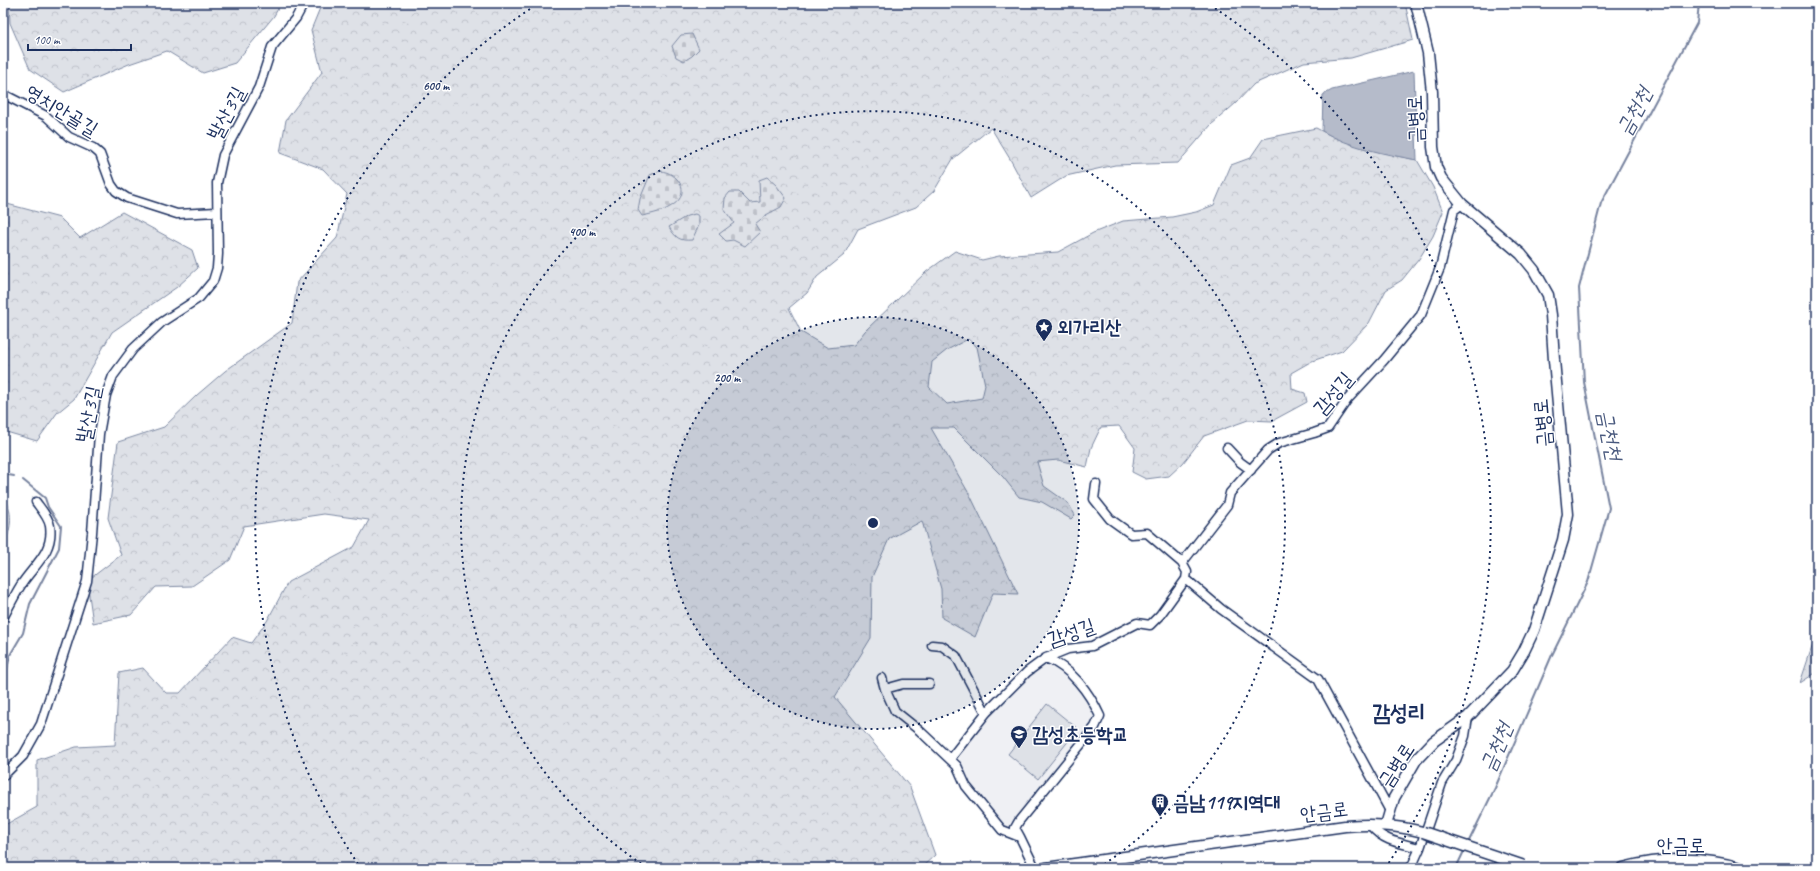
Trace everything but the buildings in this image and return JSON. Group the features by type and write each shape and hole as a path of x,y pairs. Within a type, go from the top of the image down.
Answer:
{"street":[{"name":"발산3길","path":"3,776 23,756 41,724 87,581 91,547 99,434 106,395 113,376 133,349 162,322 199,298 213,281 217,268 218,254 216,183 223,155 259,87 272,47 296,18 304,3"},
{"name":"금병로","path":"1386,825 1394,798 1416,760 1434,741 1468,717 1512,671 1524,651 1534,630 1563,540 1568,514 1554,360 1552,315 1548,294 1534,270 1521,254 1462,204 1441,178 1436,167 1433,147 1432,92 1428,53 1416,3"},
{"name":"영치안골길","path":"3,94 46,116 69,137 93,148 100,154 111,184 116,191 127,198 177,214 217,212"},
{"name":"감성길","path":"1182,563 1227,505 1230,493 1268,450 1279,443 1328,428 1347,400 1384,360 1422,315 1440,268 1454,210 1462,204"},
{"path":"1227,448 1240,462 1251,470"},
{"path":"1096,484 1094,498 1110,519 1131,534 1147,533 1182,563 1187,572 1186,579 1221,609 1266,643 1318,679 1390,811"},
{"path":"3,618 22,584 43,557 48,548 50,525 36,502"},
{"name":"감성길","path":"950,759 986,713 1027,672 1046,658 1068,648 1092,646 1137,623 1150,625 1160,615 1186,579"},
{"path":"932,645 942,646 956,656 986,713"},
{"path":"1035,868 1015,828 1019,821 1095,727 1100,716 1094,701 1082,685 1063,667 1046,658"},
{"path":"882,678 885,689 895,711 920,731 957,766 966,786 1002,830 1020,837"},
{"path":"885,689 903,684 929,684"},
{"path":"1411,868 1420,848 1442,783 1456,760 1468,717"},
{"name":"안금로","path":"1046,868 1345,826 1386,825 1423,832 1527,867"},
{"path":"1371,826 1386,840 1420,848"},
{"name":"안금로","path":"1622,868 1672,860 1713,863 1740,868"}],"shaded area":[{"name":"감성초등학교","path":"1046,661 1081,689 1096,715 1096,720 1019,819 1010,823 1012,830 1008,831 969,786 959,758 988,716 1021,682"}],"green space":[{"path":"9,3 281,3 274,16 235,63 203,73 167,51 129,64 64,92 30,69 10,23"},
{"path":"322,3 1405,3 1413,40 1351,58 1304,62 1254,84 1236,103 1211,125 1178,163 1115,165 1066,176 1031,198 991,128 953,159 934,191 916,207 858,229 844,255 817,277 807,293 789,308 801,332 828,348 854,345 865,331 926,272 955,251 982,260 999,256 1058,252 1093,233 1123,221 1172,217 1196,212 1214,205 1231,165 1250,158 1263,139 1316,128 1340,140 1378,152 1417,160 1433,187 1443,212 1433,236 1419,259 1402,280 1386,290 1369,323 1342,351 1312,361 1291,373 1292,389 1305,393 1307,402 1272,421 1248,420 1204,436 1183,463 1169,476 1146,479 1132,472 1135,448 1119,426 1101,427 1091,448 1087,467 1058,460 1037,462 1044,486 1068,503 1075,515 1071,519 1042,502 1019,497 1003,477 954,428 931,428 971,497 1018,594 993,593 975,637 942,618 941,589 922,521 889,539 872,577 871,638 835,697 910,787 935,855 921,868 3,868 3,826 37,807 37,760 76,747 115,745 119,673 143,668 166,693 180,693 232,637 251,643 267,621 288,582 354,547 369,520 324,514 244,526 230,560 192,586 156,587 131,615 93,623 87,581 121,555 108,518 118,442 164,427 197,395 225,371 292,323 297,282 337,238 347,194 323,169 280,153 286,120 322,72 311,30","holes":["968,339 977,347 985,385 982,398 947,404 929,387 932,362 947,350"]},
{"path":"692,34 699,49 684,61 676,57 672,46 681,35"},
{"path":"660,171 667,172 677,179 682,189 682,195 679,200 670,207 642,216 638,210 640,199 650,175"},
{"path":"767,177 776,185 786,198 781,207 766,215 755,224 760,232 745,246 733,240 726,241 719,234 734,223 724,209 725,198 730,192 739,192 750,203 760,202 759,180"},
{"path":"7,204 60,218 80,238 122,212 192,250 198,268 177,287 112,332 74,399 57,413 37,441 3,431 3,206"},
{"path":"695,214 699,216 699,225 692,240 678,238 669,227 687,216"},
{"path":"3,491 9,507 10,526 3,548"},
{"path":"1817,632 1817,672 1800,683"},
{"path":"1047,704 1078,729 1038,779 1008,754"}],"water":[{"path":"1414,71 1417,160 1381,153 1356,146 1322,131 1323,95 1332,90"}],"waterway":[{"name":"금천천","path":"1468,843 1495,788 1552,655 1588,582 1609,508 1584,382 1579,288 1601,203 1697,23 1699,3"},
{"path":"3,474 14,476"},
{"path":"3,688 10,655 23,633 30,604 59,548 61,526 48,507 45,498 23,480"},
{"name":"금천천","path":"1456,868 1465,849"}],"place":[{"name":"외가리산","path":"1044,342"},
{"name":"감성초등학교","path":"1019,749"},
{"name":"금남119지역대","path":"1160,817"}],"district":[{"name":"감성리","path":"1399,712"}]}
